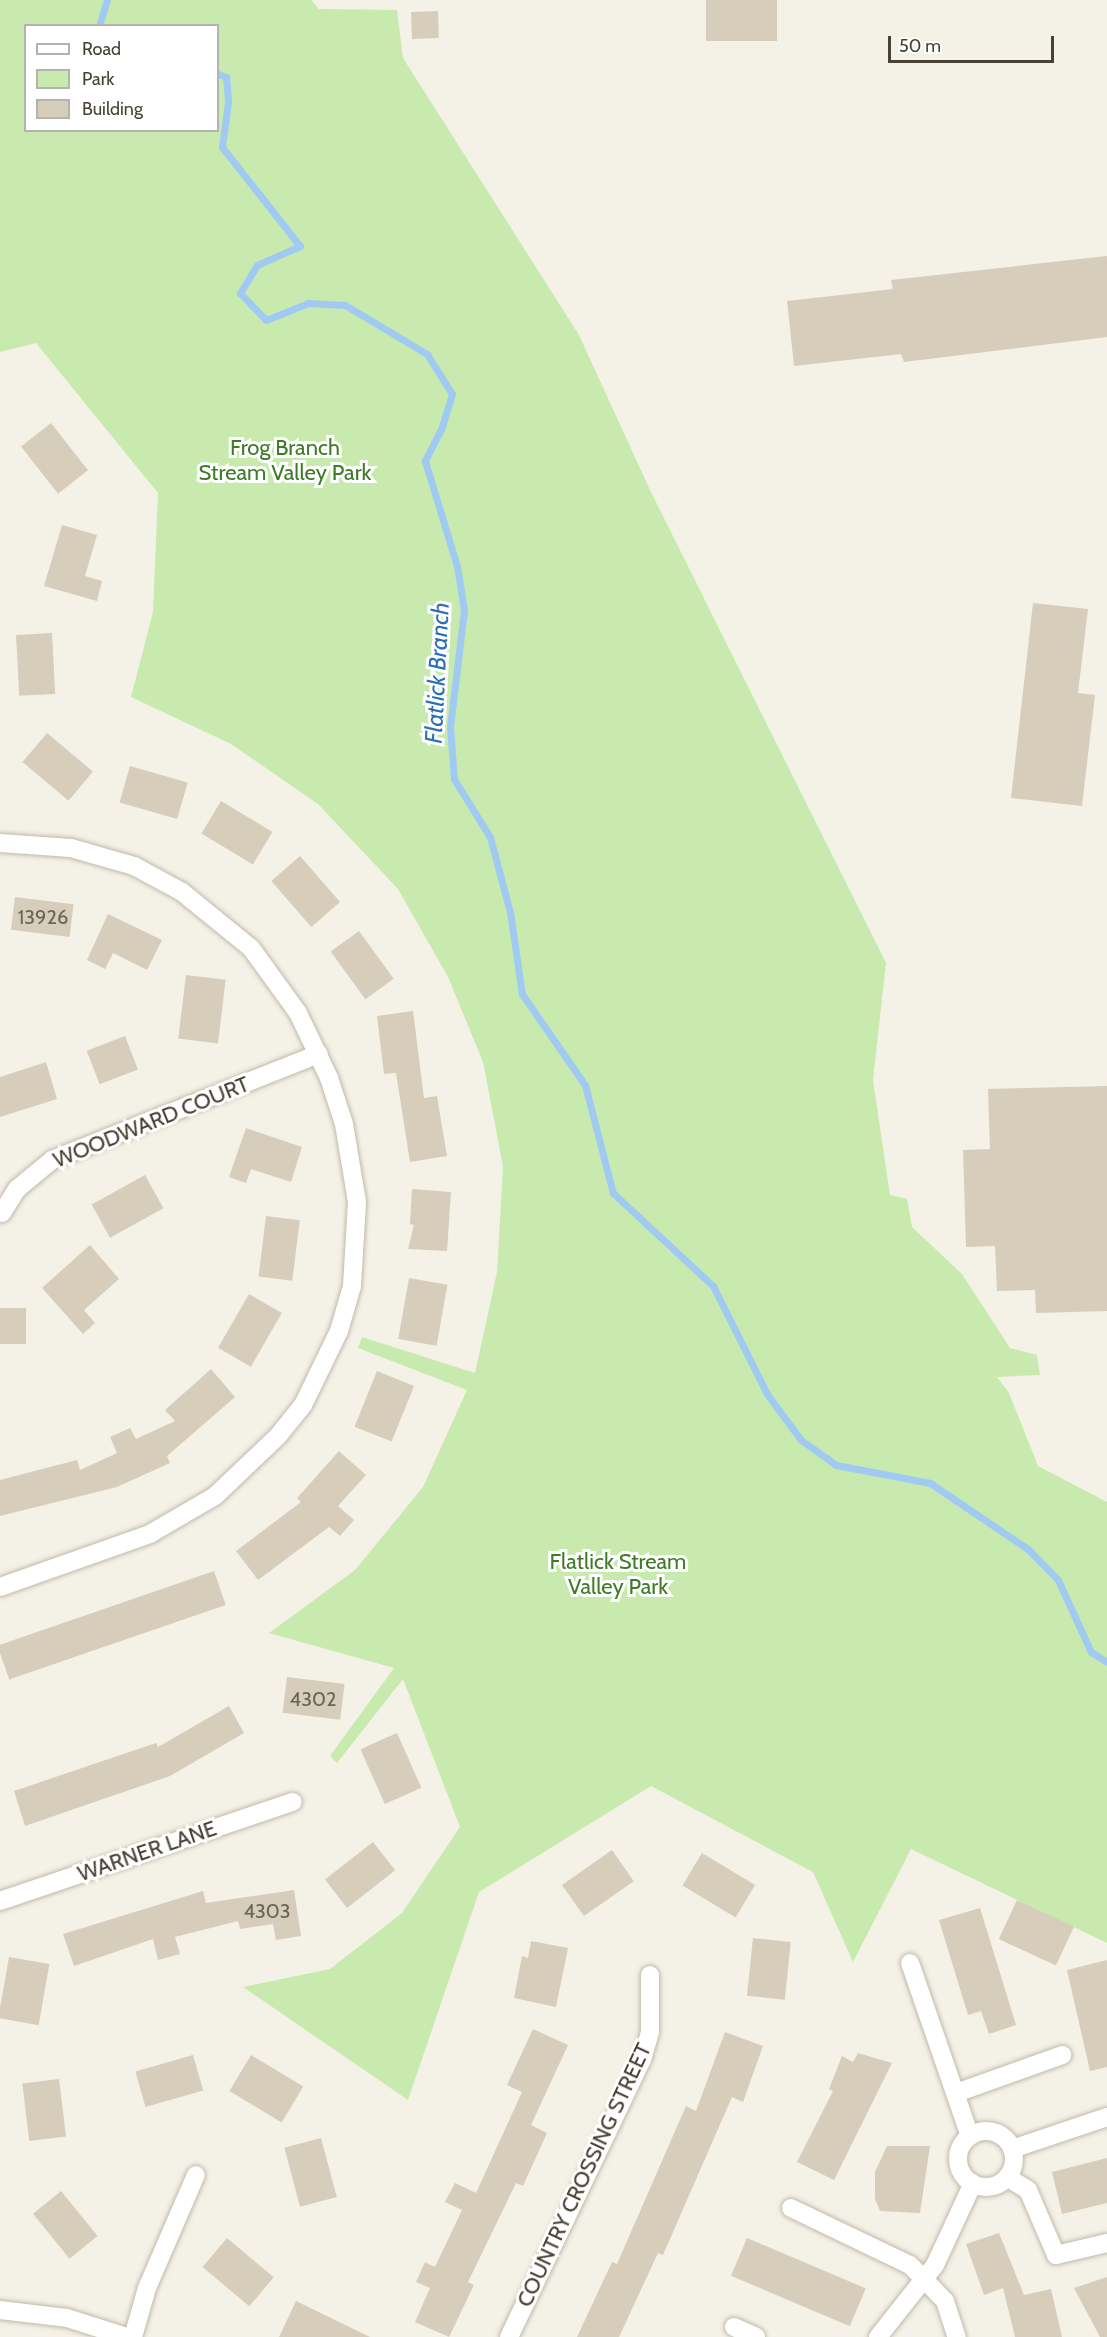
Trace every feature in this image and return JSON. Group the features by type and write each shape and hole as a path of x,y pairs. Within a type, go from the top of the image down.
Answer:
{"street":[{"path":"0,843 40,844 102,855 182,892 251,948 286,993 319,1054 350,1157 357,1238 352,1286 339,1330 303,1406 252,1463 194,1510 150,1534 0,1587"},
{"name":"WOODWARD COURT","path":"2,1213 17,1189 52,1160 319,1054"},
{"name":"WARNER LANE","path":"0,1901 293,1802"},
{"path":"910,1963 970,2136"},
{"name":"COUNTRY CROSSING STREET","path":"509,2337 642,2060 650,2032 650,1975"},
{"path":"956,2093 1062,2055"},
{"path":"1012,2149 1107,2117"},
{"path":"994,2132 1012,2149 1013,2161 1007,2176 991,2186 974,2184 958,2162 962,2144 970,2136 994,2132"},
{"path":"133,2337 147,2288 196,2175"},
{"path":"1007,2176 1028,2190 1056,2255 1107,2243"},
{"path":"878,2337 924,2280 974,2184"},
{"path":"791,2208 910,2265 945,2301 957,2337"},
{"path":"0,2310 67,2318 127,2337"},
{"path":"734,2327 756,2337"}],"green space":[{"path":"0,0 311,0 319,9 397,10 403,58 579,335 650,490 886,963 873,1080 890,1195 907,1199 912,1227 962,1274 1010,1348 1037,1355 1040,1375 997,1377 1009,1393 1038,1466 1107,1502 1107,1943 911,1849 853,1962 813,1872 651,1786 479,1892 408,2100 243,1987 330,1969 402,1913 460,1827 403,1679 337,1763 330,1756 394,1668 269,1633 355,1570 423,1487 467,1390 358,1348 362,1337 475,1373 497,1272 503,1166 483,1062 448,977 398,889 318,804 231,744 131,697 153,612 158,493 36,343 0,352"}],"building":[{"path":"706,0 777,0 777,41 706,41"},
{"path":"438,11 439,38 412,39 411,12"},
{"path":"1107,256 1107,337 904,362 901,354 794,366 787,301 893,289 891,280"},
{"path":"51,423 88,470 58,494 21,446"},
{"path":"62,525 97,535 85,576 102,581 97,601 44,586"},
{"path":"1033,603 1088,609 1078,693 1095,695 1082,806 1011,798"},
{"path":"52,633 55,694 19,696 16,635"},
{"path":"47,733 93,772 69,801 23,762"},
{"path":"130,766 188,783 177,819 120,803"},
{"path":"221,801 272,832 253,864 201,834"},
{"path":"300,856 340,902 311,927 271,881"},
{"path":"15,897 74,904 70,937 11,930"},
{"path":"108,914 162,940 147,970 113,953 105,969 87,960"},
{"path":"359,931 394,979 365,999 331,952"},
{"path":"186,975 226,980 218,1043 178,1039"},
{"path":"413,1011 424,1098 437,1096 447,1156 410,1162 396,1073 384,1074 377,1016"},
{"path":"125,1036 138,1070 100,1084 87,1051"},
{"path":"46,1062 57,1099 0,1117 0,1077"},
{"path":"1107,1086 1107,1311 1036,1313 1035,1290 997,1291 995,1246 966,1247 963,1150 990,1149 988,1089"},
{"path":"246,1128 302,1147 291,1182 251,1169 246,1183 229,1177"},
{"path":"145,1175 163,1208 110,1238 92,1205"},
{"path":"412,1189 451,1192 447,1251 408,1249 414,1225 410,1224"},
{"path":"266,1216 300,1220 292,1281 259,1277"},
{"path":"90,1245 119,1279 84,1310 95,1323 83,1334 42,1288"},
{"path":"409,1278 447,1285 437,1346 398,1339"},
{"path":"249,1294 282,1313 251,1367 218,1348"},
{"path":"0,1308 26,1308 26,1344 0,1344"},
{"path":"211,1369 235,1397 167,1456 170,1463 117,1487 0,1516 0,1480 77,1460 80,1470 117,1453 110,1437 130,1428 136,1439 175,1421 165,1410"},
{"path":"377,1371 414,1386 392,1442 355,1427"},
{"path":"339,1451 366,1475 338,1506 354,1520 340,1536 329,1527 258,1580 236,1551 301,1502 297,1498"},
{"path":"214,1571 226,1605 9,1680 0,1653 0,1645"},
{"path":"287,1677 345,1684 340,1720 283,1713"},
{"path":"229,1706 244,1733 170,1776 25,1826 14,1791 156,1743 158,1747"},
{"path":"397,1733 421,1788 385,1804 360,1749"},
{"path":"373,1842 395,1870 347,1908 325,1880"},
{"path":"612,1850 634,1881 584,1916 562,1885"},
{"path":"702,1853 755,1885 736,1918 682,1886"},
{"path":"294,1890 301,1936 276,1940 273,1924 240,1929 238,1921 175,1937 180,1954 158,1960 153,1939 74,1966 63,1934 203,1891 206,1903"},
{"path":"1017,1900 1074,1927 1056,1966 999,1939"},
{"path":"980,1908 1016,2025 989,2034 981,2011 968,2015 939,1920"},
{"path":"753,1938 791,1942 785,2000 747,1996"},
{"path":"531,1941 568,1948 556,2007 514,1998 522,1956 528,1958"},
{"path":"9,1957 49,1964 39,2025 0,2018"},
{"path":"1107,1960 1107,2067 1090,2071 1067,1970"},
{"path":"533,2029 568,2045 531,2125 547,2133 523,2186 516,2183 468,2282 474,2285 449,2337 415,2322 430,2288 416,2282 425,2262 435,2267 462,2210 445,2202 455,2183 476,2193 522,2092 507,2085"},
{"path":"725,2032 763,2046 743,2102 732,2097 663,2255 658,2253 619,2337 577,2337 612,2262 617,2264 686,2106 696,2111"},
{"path":"858,2053 892,2063 834,2180 797,2162 833,2091 829,2089 842,2056 853,2062"},
{"path":"193,2055 203,2091 146,2107 135,2072"},
{"path":"251,2055 303,2086 282,2122 229,2091"},
{"path":"59,2079 66,2137 29,2141 22,2084"},
{"path":"321,2138 337,2197 300,2207 284,2148"},
{"path":"887,2146 930,2146 920,2213 880,2211 875,2199 875,2172"},
{"path":"1107,2158 1107,2203 1062,2214 1052,2172"},
{"path":"61,2191 98,2236 70,2259 33,2214"},
{"path":"999,2233 1024,2295 1051,2289 1062,2337 1015,2337 1003,2288 984,2295 966,2244"},
{"path":"227,2238 274,2277 249,2306 203,2267"},
{"path":"747,2238 866,2288 850,2326 731,2276"},
{"path":"1107,2277 1107,2337 1100,2337 1074,2288"},
{"path":"296,2301 370,2337 279,2337"}],"waterway":[{"name":"Flatlick Branch","path":"100,24 107,0"},
{"name":"Flatlick Branch","path":"219,74 226,77 228,102 222,147 300,246 257,265 240,293 266,320 308,303 345,305 427,354 452,394 441,429 425,461 457,566 464,610 450,727 454,779 490,837 510,912 522,994 585,1085 613,1193 713,1286 767,1394 801,1440 836,1465 930,1483 1028,1549 1058,1580 1091,1652 1107,1662"}],"park label":[{"name":"Frog Branch Stream Valley Park","path":"285,460"},
{"name":"Flatlick Stream Valley Park","path":"618,1574"}]}
